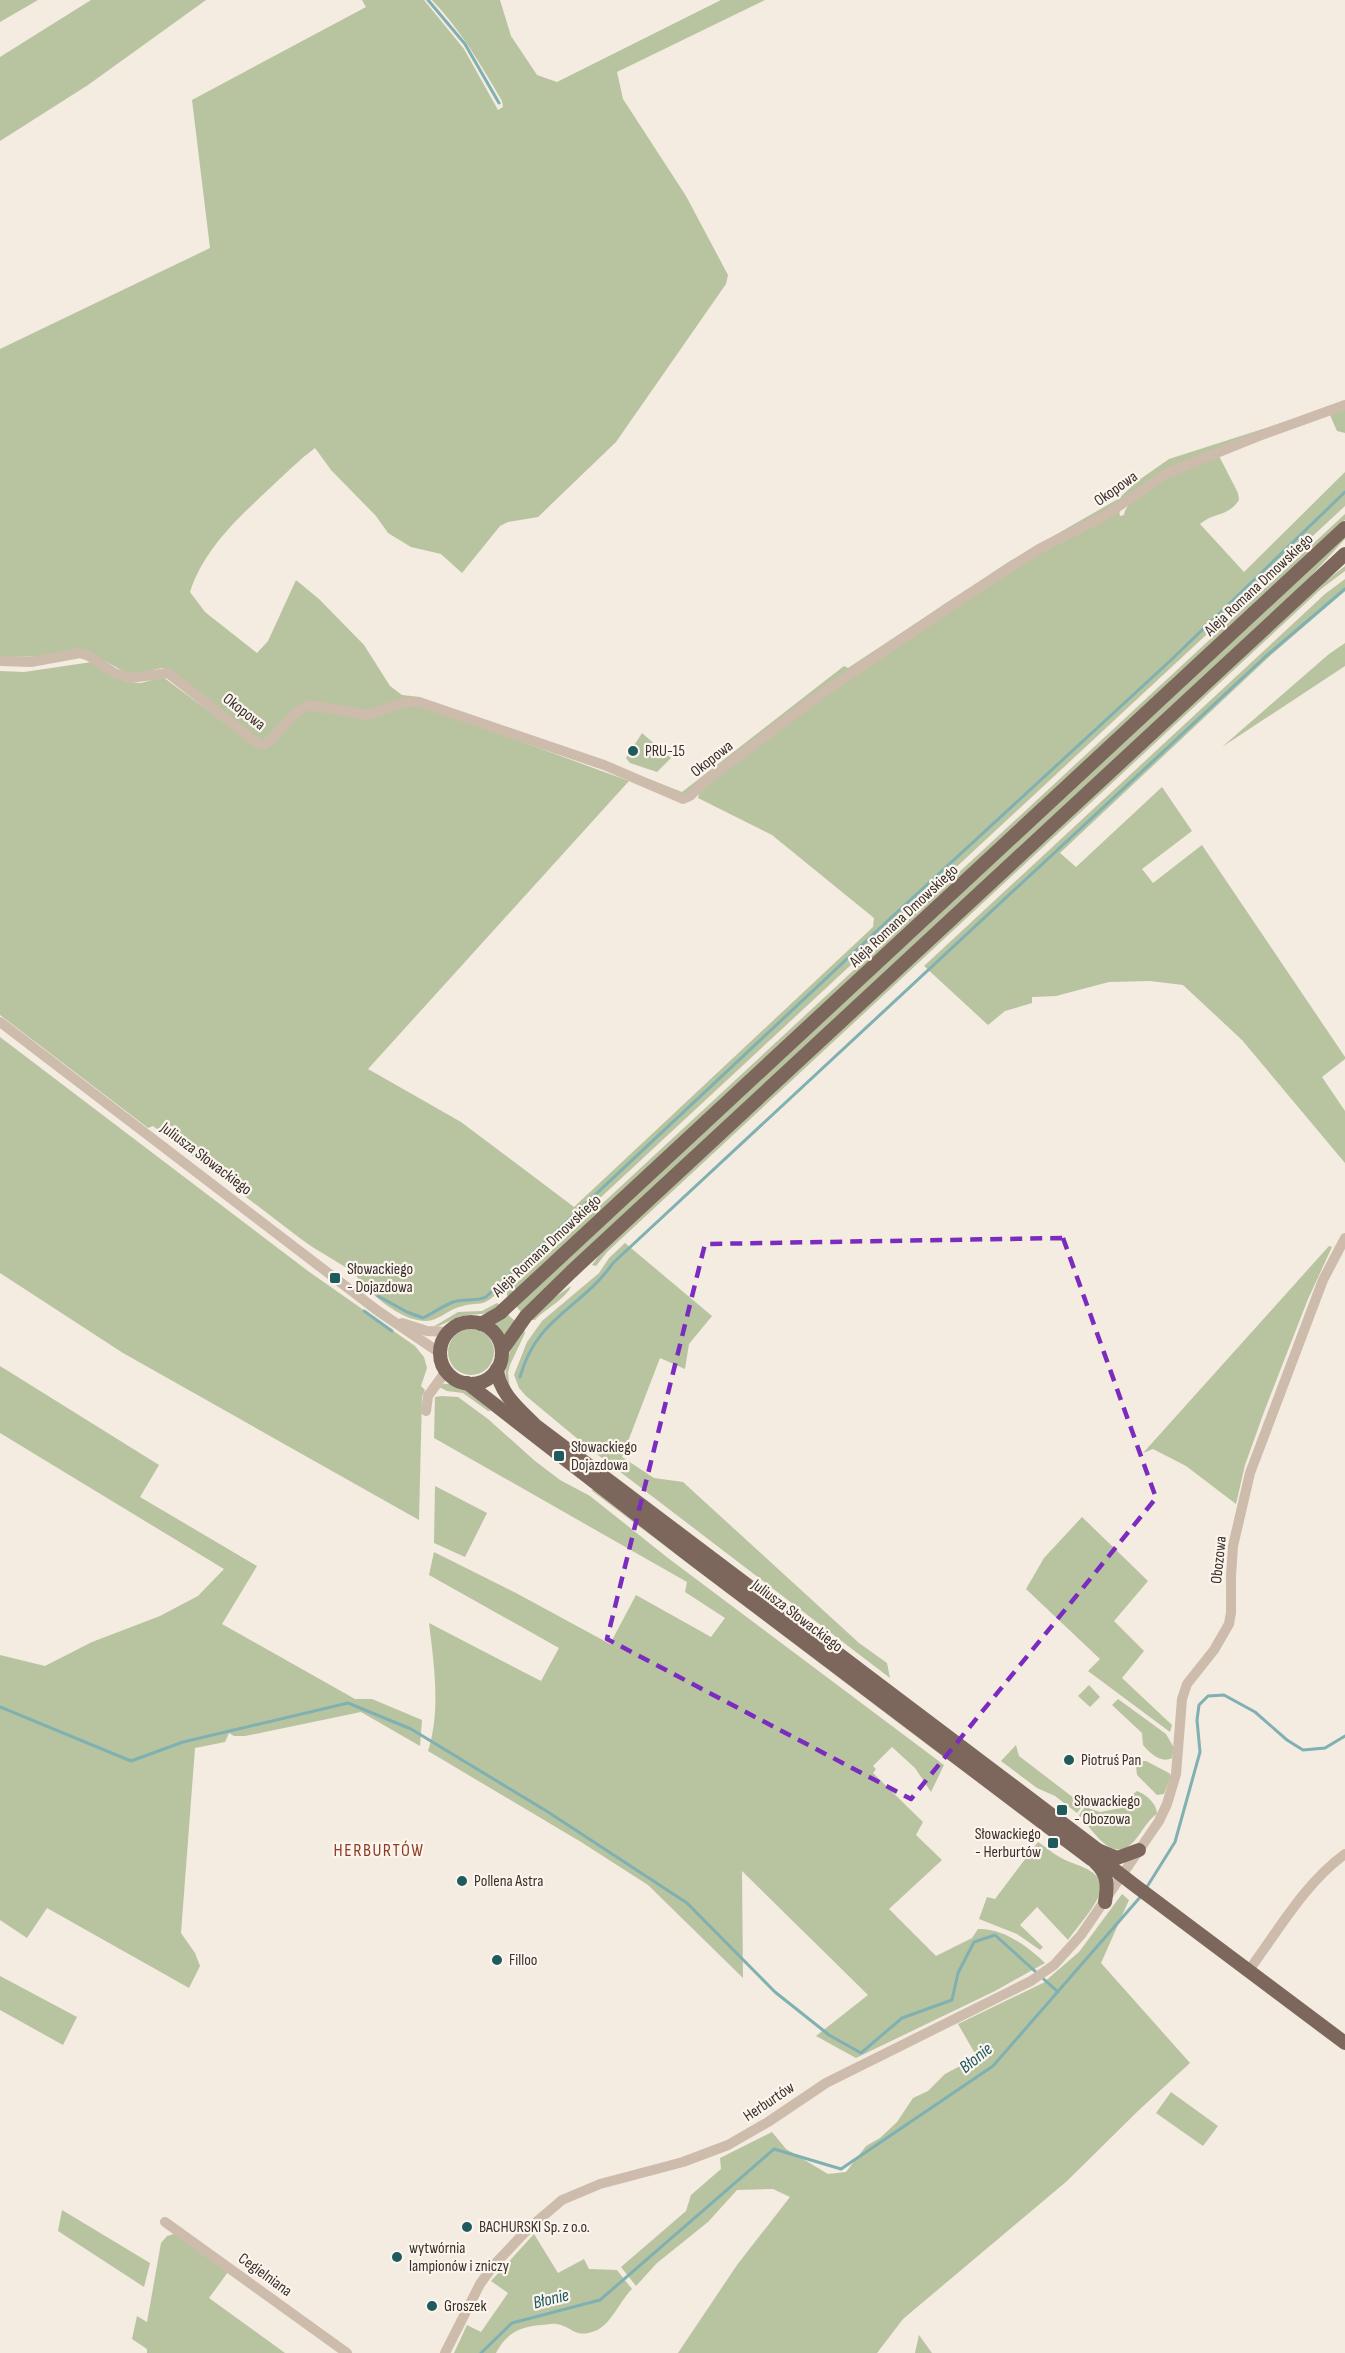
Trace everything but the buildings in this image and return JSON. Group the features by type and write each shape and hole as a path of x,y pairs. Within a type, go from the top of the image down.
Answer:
{"main road":[{"name":"Aleja Romana Dmowskiego","path":"481,1324 500,1313 1345,528"},
{"name":"Aleja Romana Dmowskiego","path":"502,1350 526,1316 563,1279 1345,554"},
{"path":"464,1323 481,1324 496,1334 502,1350 497,1369 484,1381 467,1383 459,1381 446,1371 440,1353 441,1346 448,1332 464,1323"},
{"name":"Juliusza Słowackiego","path":"497,1369 502,1388 536,1425 1122,1876 1345,2043"},
{"name":"Juliusza Słowackiego","path":"467,1383 686,1553 1095,1854"},
{"path":"1095,1854 1117,1858 1139,1850"},
{"path":"1095,1854 1108,1887 1105,1902"}],"street":[{"name":"Okopowa","path":"0,661 31,662 80,653 89,656 114,673 130,678 168,673 255,742 263,745 269,742 293,715 308,705 368,715 406,702 419,702 604,765 683,799 850,674 1039,549 1106,515 1167,473 1256,437 1345,405"},
{"name":"Juliusza Słowackiego","path":"0,1022 393,1320 440,1353"},
{"name":"Obozowa","path":"1122,1876 1159,1821 1173,1788 1179,1747 1182,1699 1187,1684 1214,1650 1228,1624 1231,1613 1230,1576 1233,1546 1250,1473 1323,1280 1345,1238"},
{"name":"Juliusza Słowackiego","path":"393,1320 427,1330 448,1332"},
{"path":"426,1411 428,1396 446,1371"},
{"path":"1249,1970 1311,1886 1345,1854"},
{"name":"Herburtów","path":"445,2353 480,2284 493,2266 528,2229 562,2200 600,2184 683,2162 728,2145 768,2122 826,2083 1031,1981 1054,1965 1066,1953 1122,1876"},
{"name":"Cegielniana","path":"165,2222 347,2353"}],"highlighted area":[{"path":"1063,1238 1156,1498 911,1799 607,1639 705,1244"}],"green space":[{"path":"0,0 38,0 0,22"},
{"path":"91,0 206,0 88,85 0,141 0,57"},
{"path":"362,0 424,0 464,49 498,110 503,107 502,101 486,74 461,36 432,0 500,0 511,36 537,75 557,82 721,0 765,0 617,72 623,99 686,196 728,275 726,284 616,442 538,517 508,522 500,526 462,573 441,554 411,547 388,533 376,516 331,470 315,448 258,499 223,535 204,562 190,592 205,612 257,653 268,641 296,580 319,599 364,645 390,686 402,695 420,697 451,716 629,781 368,1069 461,1122 574,1207 873,927 874,918 772,835 698,798 700,790 814,703 1006,573 1119,509 1120,516 1124,515 1137,496 1164,479 1218,454 1238,493 1239,500 1226,512 1200,524 1244,572 1345,472 1345,506 500,1291 484,1303 459,1307 426,1321 403,1315 381,1301 351,1271 301,1239 153,1126 148,1128 0,1015 0,671 24,672 92,662 126,682 141,683 163,677 257,747 277,730 262,741 171,671 162,668 130,675 96,656 0,657 0,349 210,248 192,100 366,7"},
{"path":"1345,409 1345,433 1337,431 1330,415"},
{"path":"1306,415 1240,439 1026,554 685,796 636,774 682,792 844,666 848,668 1010,561 1118,499 1139,480 1169,459"},
{"path":"1345,514 1345,520 507,1298 507,1292"},
{"path":"1345,536 1345,539 1302,586 521,1312 516,1306"},
{"path":"1345,566 1345,571 1321,589 607,1252 596,1266 592,1265 603,1250 1314,590"},
{"path":"1345,579 1345,591 1271,655 1060,853 1076,867 1162,787 1192,831 1142,869 1153,883 1202,845 1345,1057 1322,1077 1345,1111 1345,1163 1242,1040 1183,985 1150,981 1109,982 1056,996 1032,997 1032,1003 1005,1011 988,1025 924,966 1325,594"},
{"path":"1345,643 1345,666 1222,747 1329,654"},
{"path":"642,733 671,758 657,772 630,763 626,758"},
{"path":"0,1037 308,1271 415,1346 424,1357 427,1368 421,1386 425,1390 422,1397 419,1520 123,1353 0,1273"},
{"path":"625,1243 712,1316 689,1344 685,1369 660,1358 622,1457 654,1478 683,1482 859,1643 887,1663 890,1678 585,1445 519,1388 514,1375 527,1342 542,1321 599,1273 609,1258"},
{"path":"1329,1246 1332,1247 1308,1299 1264,1412 1245,1465 1236,1504 1186,1466 1153,1449 1143,1453"},
{"path":"571,1286 561,1299 535,1320 530,1320 545,1304"},
{"path":"497,1303 500,1305 490,1312 459,1317 433,1327 458,1312 482,1311"},
{"path":"507,1314 515,1321 504,1337 495,1324"},
{"path":"524,1328 525,1333 508,1373 510,1390 506,1365"},
{"path":"471,1329 487,1336 494,1352 487,1368 471,1375 455,1368 448,1352 455,1336"},
{"path":"0,1366 159,1465 140,1497 257,1566 222,1624 355,1699 372,1699 422,1720 420,1746 361,1712 245,1736 234,1736 229,1733 225,1742 195,1748 181,1933 195,1953 200,1966 189,1988 47,1908 27,1938 0,1920 0,1655 45,1666 92,1642 160,1616 198,1596 224,1569 0,1433"},
{"path":"443,1384 462,1389 491,1411 463,1393 447,1391 439,1387"},
{"path":"435,1397 458,1397 488,1419 560,1480 590,1496 668,1558 944,1765 931,1792 915,1768 892,1747 873,1766 876,1769 873,1773 923,1822 916,1835 942,1860 889,1909 936,1956 972,1938 978,1929 987,1929 1014,1939 1045,1963 995,1991 856,2058 816,2036 868,1995 742,1871 743,1978 648,1885 581,1842 428,1751 435,1704 429,1623 541,1681 559,1648 429,1575 434,1552 610,1644 636,1595 711,1637 725,1618 685,1592 687,1582 434,1438"},
{"path":"571,1443 862,1663 863,1667 572,1445"},
{"path":"435,1486 487,1513 465,1557 434,1543"},
{"path":"591,1490 946,1756 946,1759"},
{"path":"1082,1517 1148,1581 1114,1621 1144,1651 1122,1678 1172,1725 1170,1732 1088,1671 1100,1659 1026,1589 1044,1558"},
{"path":"1089,1685 1100,1697 1090,1707 1078,1696"},
{"path":"1118,1699 1166,1734 1174,1748 1172,1758 1160,1759 1143,1745 1142,1733 1112,1705"},
{"path":"1016,1745 1019,1756 1083,1805 1077,1813 1055,1796 1037,1788 1001,1761"},
{"path":"1140,1761 1146,1761 1169,1773 1171,1776 1164,1794 1157,1795 1137,1775 1136,1766"},
{"path":"1137,1791 1150,1800 1157,1814 1130,1845 1122,1849 1114,1849 1107,1845 1079,1815 1085,1807 1100,1812 1132,1806 1131,1796"},
{"path":"1038,1842 1062,1858 1092,1872 1101,1882 1098,1898 1068,1940 1037,1907 1020,1925 1043,1947 1040,1950 1017,1934 979,1919 987,1897 995,1899"},
{"path":"1122,1894 1129,1900 1101,1963 1190,2063 1067,2181 903,2319 877,2353 678,2353 737,2265 790,2197 773,2189 737,2190 708,2222 657,2263 636,2286 621,2267 686,2211 691,2195 721,2169 720,2158 772,2132 786,2149 828,2174 846,2172 866,2146 880,2138 897,2122 913,2098 928,2091 945,2074 977,2057 958,2024 1043,1983 1079,1952"},
{"path":"0,1976 77,2017 63,2045 0,2010"},
{"path":"1171,2092 1218,2126 1203,2146 1156,2113"},
{"path":"62,2210 150,2263 144,2287 58,2231"},
{"path":"174,2234 228,2272 209,2298 285,2353 147,2353 147,2349 132,2339 137,2316 147,2322 161,2243 167,2236"},
{"path":"534,2234 558,2273 584,2259 589,2269 617,2270 632,2289 606,2324 595,2331 582,2334 562,2325 533,2326 514,2332 504,2340 496,2353 454,2353 467,2325 481,2332 508,2293 491,2281"},
{"path":"919,2335 932,2353 915,2353"}],"waterway":[{"path":"428,0 465,44 499,103"},
{"path":"378,1296 423,1318 453,1302 486,1297 881,927 1170,661 1345,492"},
{"path":"520,1377 528,1356 548,1326 601,1279 613,1263 1265,657 1345,589"},
{"path":"364,1311 392,1331"},
{"name":"Błonie","path":"1145,1890 1175,1842 1200,1752 1197,1720 1199,1705 1208,1696 1224,1695 1255,1712 1287,1740 1303,1750 1325,1748 1345,1736"},
{"path":"0,1707 131,1761 183,1742 348,1703 411,1729 548,1812 687,1903 775,1992 829,2035 861,2053 902,2018 952,2000 958,1973 974,1942 995,1935 1058,1992"},
{"name":"Błonie","path":"481,2353 512,2323 600,2300 774,2149 841,2169 993,2066 1142,1895"}],"place":[{"name":"PRU-15","path":"633,751"},
{"name":"Słowackiego - Dojazdowa","path":"335,1278"},
{"name":"Słowackiego Dojazdowa","path":"559,1456"},
{"name":"Piotruś Pan","path":"1069,1760"},
{"name":"Słowackiego - Obozowa","path":"1062,1810"},
{"name":"Słowackiego - Herburtów","path":"1053,1843"},
{"name":"Pollena Astra","path":"462,1881"},
{"name":"Filloo","path":"497,1960"},
{"name":"BACHURSKI Sp. z o.o.","path":"467,2227"},
{"name":"wytwórnia lampionów i zniczy","path":"397,2257"},
{"name":"Groszek","path":"432,2306"}],"district":[{"name":"HERBURTÓW","path":"379,1850"}]}
